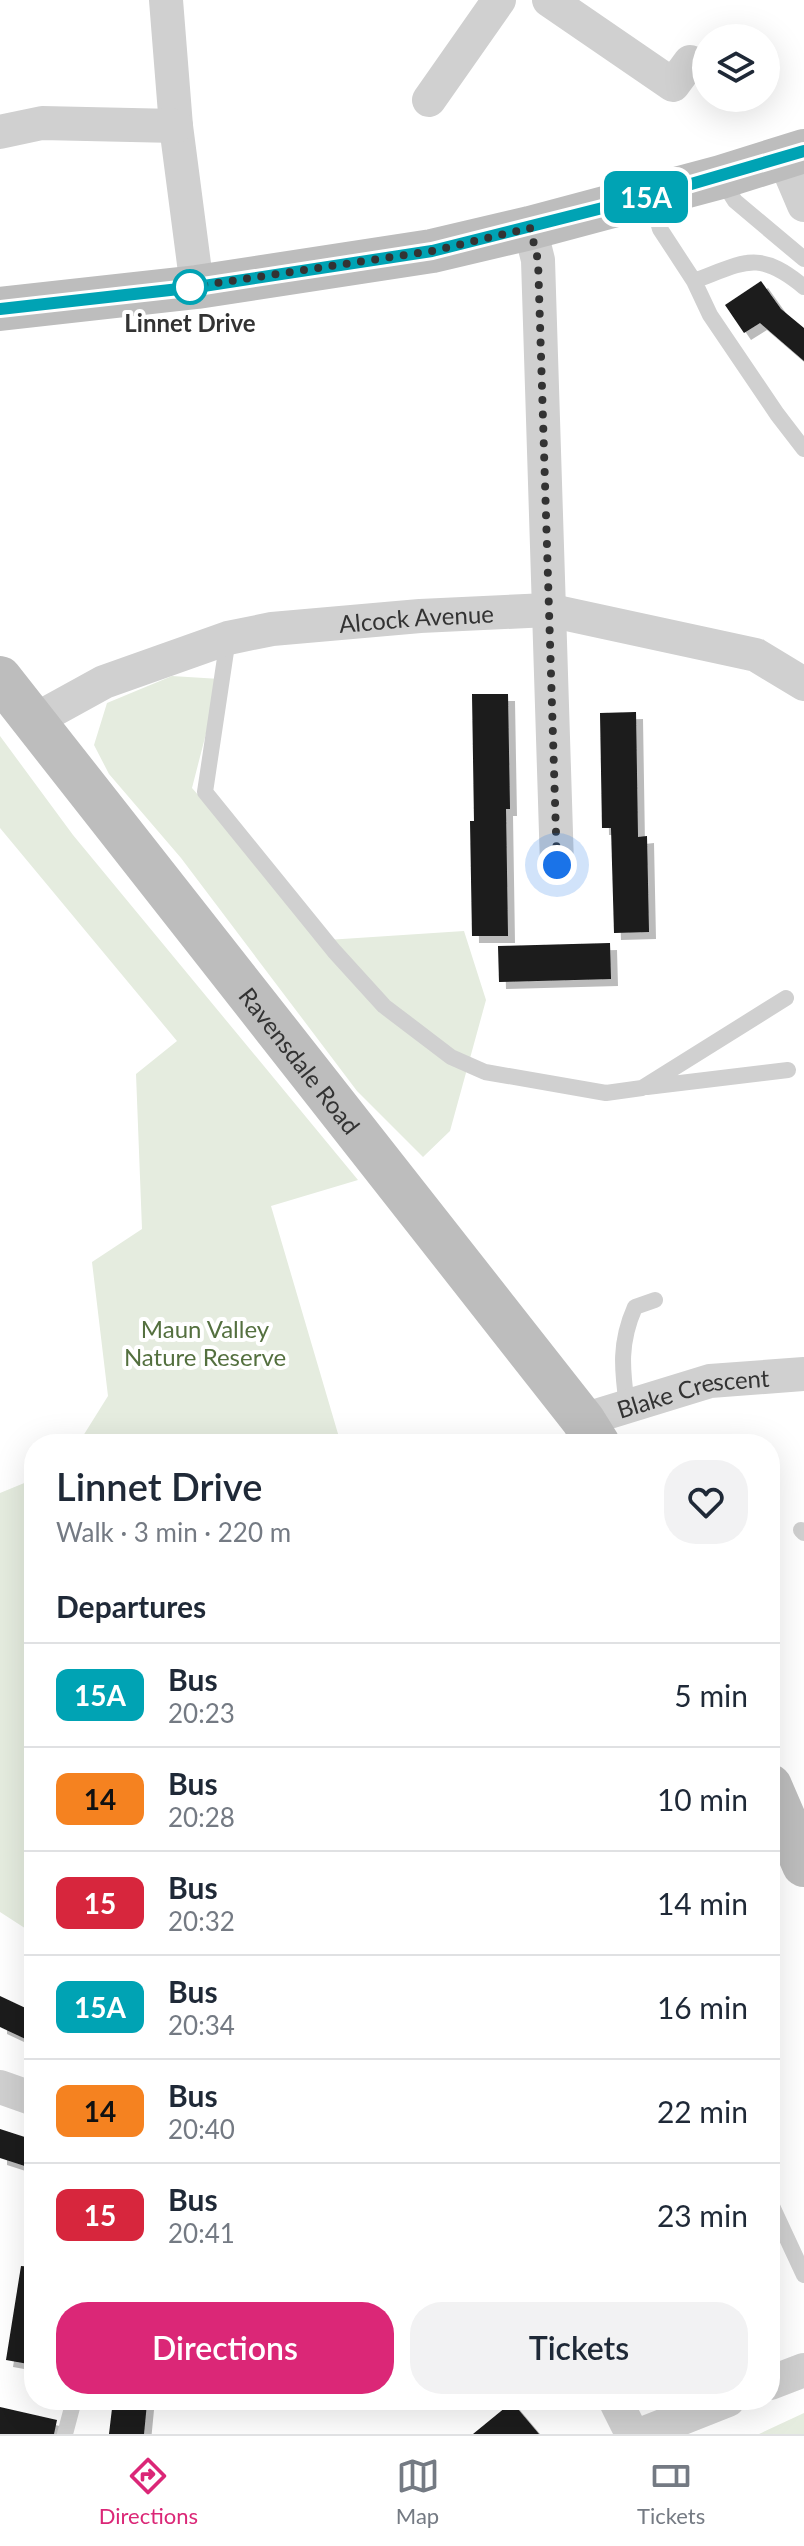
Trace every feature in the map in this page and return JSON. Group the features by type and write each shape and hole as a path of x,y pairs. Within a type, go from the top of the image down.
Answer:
{"main road":[{"path":"0,309 197,287 432,251 530,228 794,155"},
{"name":"Ravensdale Road","path":"0,678 591,1432"},
{"path":"780,1809 804,1865"}],"street":[{"path":"166,0 176,126 197,287"},
{"path":"429,100 499,0"},
{"path":"549,0 673,85 690,62"},
{"path":"0,132 42,123 176,126"},
{"path":"794,155 804,205"},
{"path":"530,228 538,260 557,865"},
{"name":"Alcock Avenue","path":"35,720 104,682 228,638 272,629 420,616 548,610 756,655 804,684"},
{"name":"Blake Crescent","path":"591,1432 627,1406 710,1381 804,1374"},
{"path":"0,2087 24,2095"},
{"path":"780,2379 804,2370"},
{"path":"620,2410 632,2434"},
{"path":"642,2434 703,2410"}],"lane":[{"path":"721,177 735,201 804,259"},
{"path":"650,196 660,229 694,281 710,315 804,449"},
{"path":"694,281 737,265 763,262 782,269 804,287"},
{"path":"228,638 205,792 334,951 384,1006 451,1057 485,1072 606,1093 788,1070"},
{"path":"642,1088 786,998"},
{"path":"627,1406 621,1364 630,1319 635,1307 655,1300"},
{"path":"780,2223 804,2275"},
{"path":"65,2434 71,2410"}],"green space":[{"path":"172,676 220,679 192,788 327,940 464,931 486,1000 450,1131 423,1157 357,1091 181,858 109,774 94,745 107,703"},
{"name":"Maun Valley Nature Reserve","path":"0,736 73,835 358,1180 271,1206 338,1434 84,1434 108,1396 92,1262 142,1229 136,1074 177,1041 0,828"},
{"path":"24,1483 24,1928 0,1912 0,1493"},
{"path":"804,2413 804,2434 759,2434"}],"building":[{"path":"761,281 781,309 804,328 804,361 760,323 744,333 725,305"},
{"path":"472,694 508,694 508,936 472,936"},
{"path":"636,712 638,837 647,836 649,932 614,933 611,828 602,828 600,713"},
{"path":"610,943 611,979 499,982 498,946"},
{"path":"0,1996 24,2007 24,2038 0,2027"},
{"path":"0,2129 24,2137 24,2166 0,2158"},
{"path":"21,2266 24,2266 24,2363 6,2360"},
{"path":"0,2407 57,2420 54,2434 0,2434"},
{"path":"112,2410 146,2410 144,2434 109,2434"},
{"path":"502,2410 519,2410 539,2434 473,2434"}],"bus line":[{"name":"15A","path":"0,309 197,287 432,251 721,177 804,151"}],"place":[{"name":"Linnet Drive","path":"190,287"}],"route":[{"path":"190,287 432,251 530,228 538,260 557,865"}]}
